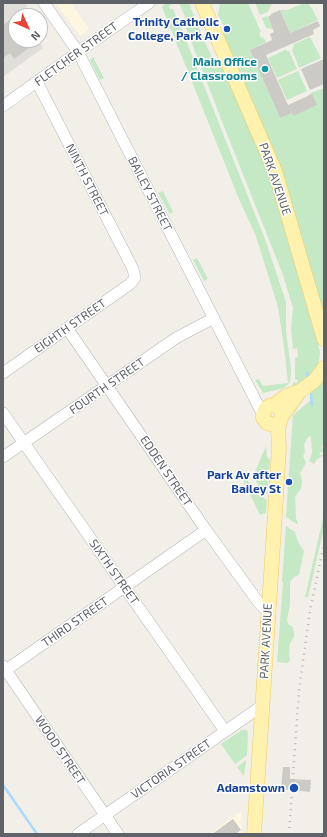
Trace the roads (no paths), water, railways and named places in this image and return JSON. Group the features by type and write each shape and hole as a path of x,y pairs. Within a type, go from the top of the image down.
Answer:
{"main road":[{"name":"PARK AVENUE","path":"202,3 275,171 324,339"},
{"path":"273,415 286,396 300,391 314,381 324,368"},
{"name":"PARK AVENUE","path":"254,834 278,448 273,415"}],"street":[{"name":"BAILEY STREET","path":"44,3 78,52 250,389 273,415"},
{"name":"FLETCHER STREET","path":"3,106 149,3"},
{"name":"NINTH STREET","path":"37,82 133,269 135,278"},
{"name":"EIGHTH STREET","path":"3,373 130,284 135,278"},
{"name":"FOURTH STREET","path":"3,457 176,338 214,318"},
{"name":"EDDEN STREET","path":"67,328 206,530 259,603 268,612"},
{"name":"SIXTH STREET","path":"3,412 226,731"},
{"name":"THIRD STREET","path":"4,669 206,530"},
{"name":"WOOD STREET","path":"4,669 118,834"},
{"name":"VICTORIA STREET","path":"78,834 263,705"}],"waterway":[{"path":"307,373 308,378"},
{"path":"311,394 312,405"},
{"path":"3,785 37,834"}],"railway":[{"path":"289,834 299,690 310,611 324,544"}],"place":[{"name":"Trinity Catholic College, Park Av","path":"227,29"},
{"name":"Main Office / Classrooms","path":"265,69"},
{"name":"Park Av after Bailey St","path":"289,482"},
{"name":"Adamstown","path":"294,788"}]}
